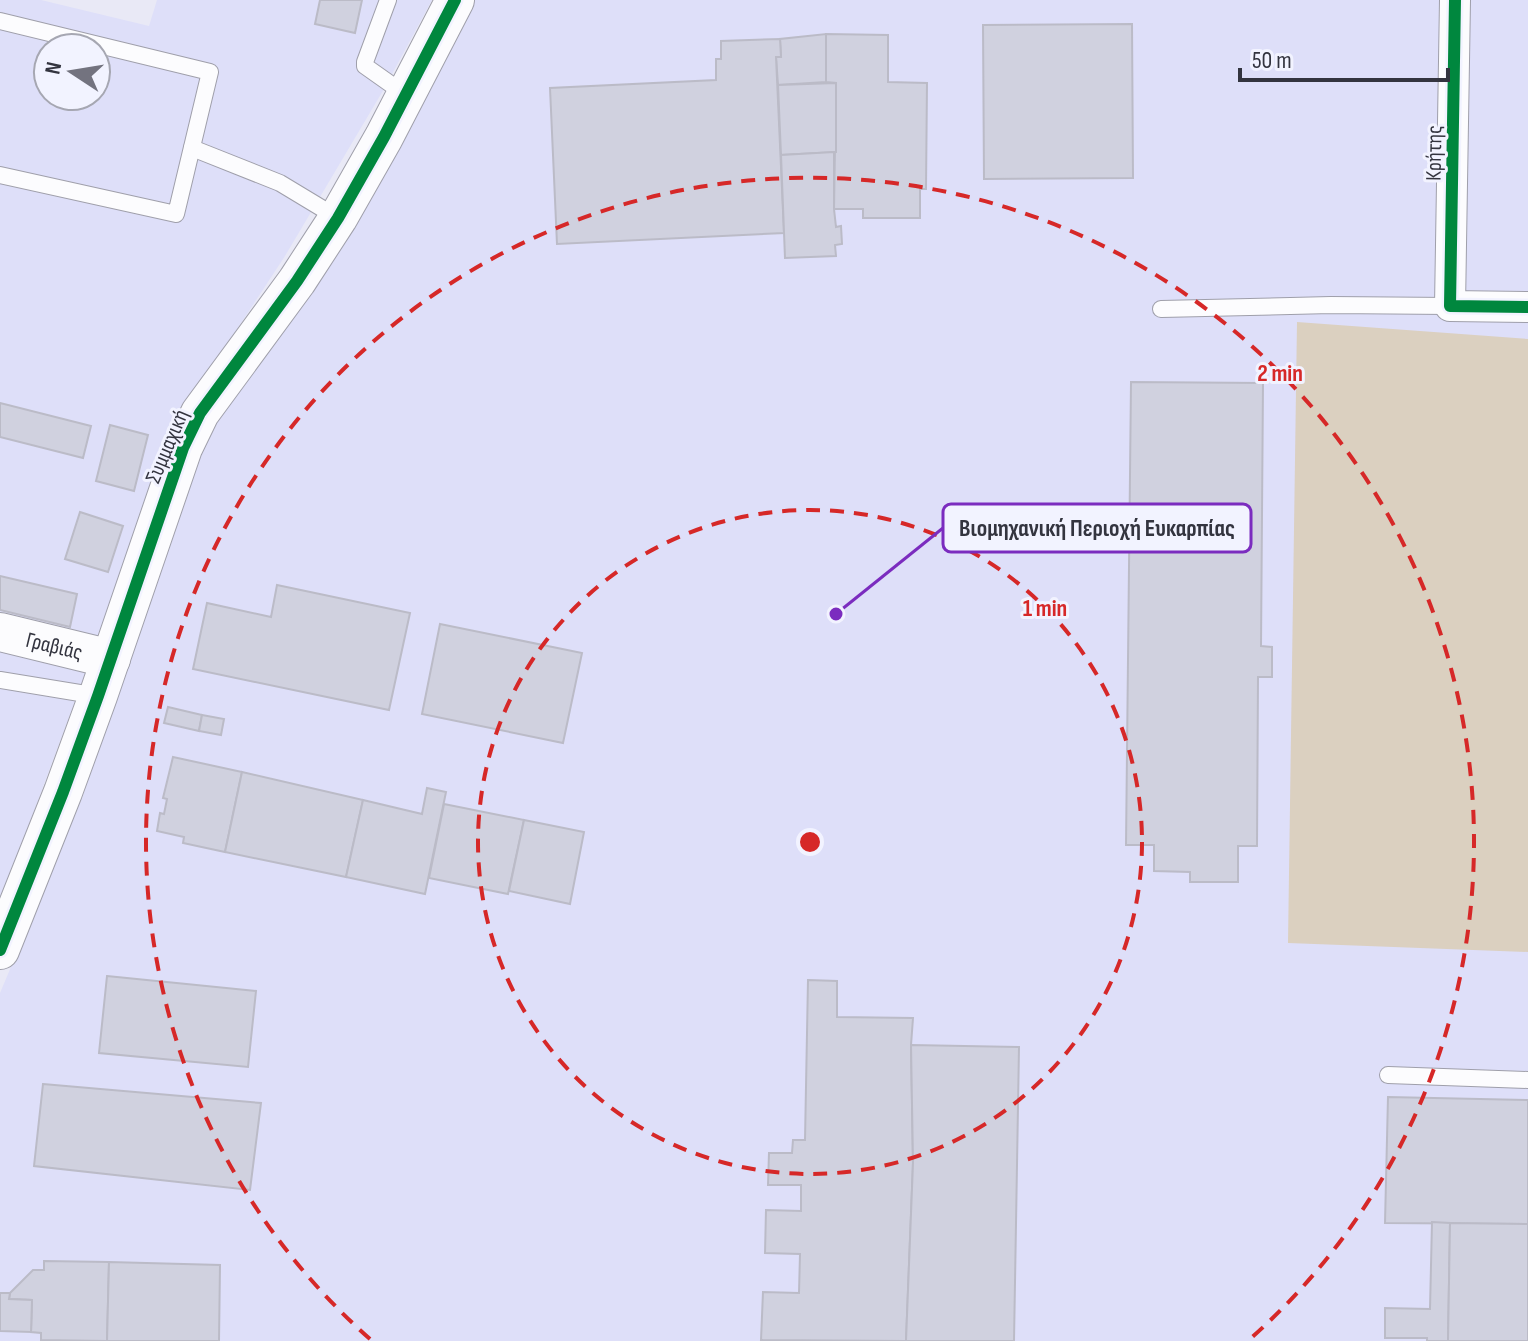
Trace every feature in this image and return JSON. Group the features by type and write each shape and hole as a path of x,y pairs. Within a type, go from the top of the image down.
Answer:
{"street":[{"name":"Συμμαχική","path":"0,950 98,696 183,448 200,413 297,281 338,218 455,0"},
{"name":"Κρήτης","path":"1450,306 1455,0"},
{"path":"1450,306 1528,307"},
{"name":"Γραβιάς","path":"0,632 111,659"}],"lane":[{"path":"388,0 365,66 406,95"},
{"path":"0,21 210,72 176,214 0,175"},
{"path":"192,148 280,183 338,218"},
{"path":"1161,309 1450,306"},
{"path":"0,680 98,696"},
{"path":"1388,1075 1528,1080"}],"shaded area":[{"path":"0,0 41,0 149,26 157,0 432,0 384,89 285,256 184,410 0,902"},
{"path":"469,0 1528,0 1528,1341 0,1341 0,993 83,796 205,432"},
{"path":"1297,322 1528,339 1528,952 1288,943"}],"building":[{"path":"320,0 362,0 355,33 315,24"},
{"path":"1132,24 1133,178 984,179 983,25"},
{"path":"826,34 888,35 888,82 927,83 926,189 920,189 920,218 863,218 863,209 834,209 836,83 826,82"},
{"path":"826,34 826,82 778,85 776,57 781,57 780,39"},
{"path":"780,39 781,57 776,57 784,233 557,244 550,88 716,80 716,59 721,59 721,41"},
{"path":"836,83 836,152 781,155 778,85"},
{"path":"834,152 834,209 836,227 841,226 842,244 835,245 836,256 785,258 781,155"},
{"path":"1131,382 1263,383 1261,646 1272,647 1272,677 1258,677 1257,846 1238,846 1238,882 1190,882 1190,872 1154,871 1154,845 1126,845"},
{"path":"0,403 91,426 83,458 0,437"},
{"path":"110,425 148,435 134,491 96,481"},
{"path":"80,512 123,526 108,572 65,559"},
{"path":"0,576 77,594 70,627 0,610"},
{"path":"277,585 410,613 389,710 193,669 207,603 271,617"},
{"path":"440,624 582,653 563,743 422,714"},
{"path":"168,707 202,715 199,731 164,723"},
{"path":"202,715 224,719 221,735 199,731"},
{"path":"173,757 242,772 225,852 183,843 184,837 157,831 160,813 164,814 167,799 163,798"},
{"path":"242,772 363,800 346,877 225,852"},
{"path":"427,788 446,792 425,894 346,877 363,800 422,814"},
{"path":"444,804 524,820 508,894 429,878"},
{"path":"524,820 584,832 570,904 509,891"},
{"path":"107,976 256,991 248,1067 99,1053"},
{"path":"808,980 837,981 837,1017 913,1018 913,1163 906,1341 761,1340 763,1292 799,1293 800,1254 765,1253 766,1210 801,1211 801,1185 768,1185 769,1153 792,1153 793,1140 805,1140"},
{"path":"911,1045 1019,1047 1014,1341 906,1341 913,1163"},
{"path":"43,1084 261,1103 250,1190 34,1166"},
{"path":"1388,1097 1528,1100 1528,1224 1385,1223"},
{"path":"1432,1222 1450,1223 1448,1341 1385,1338 1385,1308 1430,1309"},
{"path":"1450,1223 1528,1224 1528,1341 1448,1341"},
{"path":"44,1261 109,1262 107,1341 41,1340 41,1333 31,1332 32,1300 9,1299 10,1293 33,1270 44,1270"},
{"path":"109,1262 220,1265 219,1341 107,1341"},
{"path":"0,1293 10,1293 9,1299 32,1300 31,1332 0,1331"}],"cycle path":[{"path":"0,950 98,696 183,448 200,413 297,281 338,218 455,0"},
{"path":"1455,0 1450,306 1528,307"}],"place":[{"name":"Βιομηχανική Περιοχή Ευκαρπίας","path":"836,614"}]}
